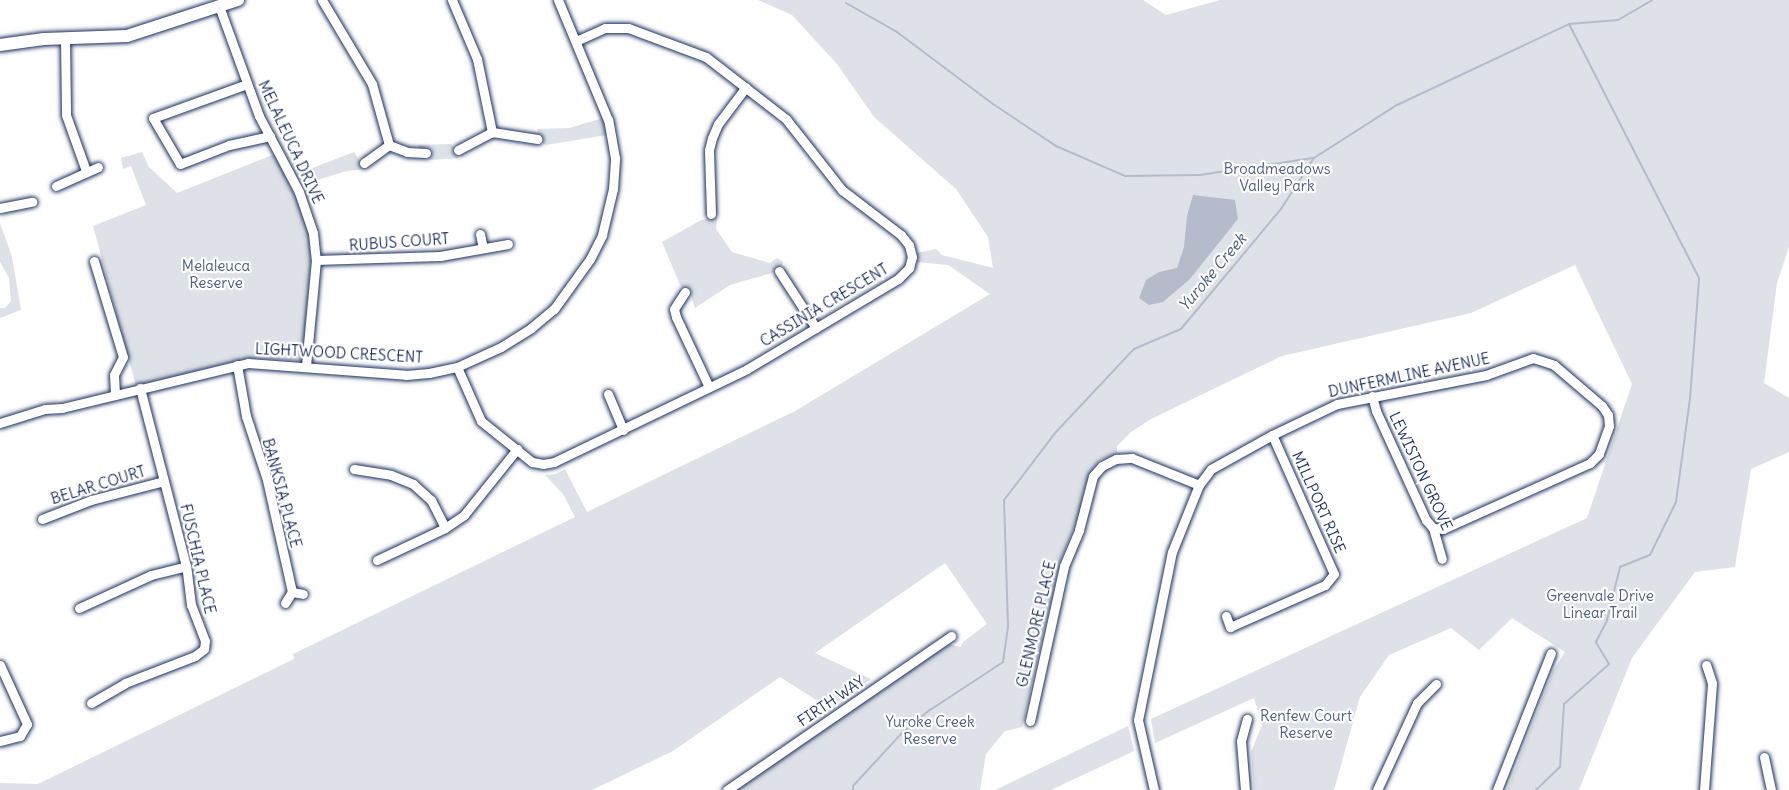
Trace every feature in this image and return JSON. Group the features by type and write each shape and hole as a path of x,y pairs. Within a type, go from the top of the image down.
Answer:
{"street":[{"path":"0,45 65,39 108,39 144,33 238,0"},
{"path":"322,0 372,84 389,145"},
{"path":"452,0 477,59 492,132"},
{"name":"LIGHTWOOD CRESCENT","path":"2,421 31,419 62,408 116,394 248,363 306,365 406,375 429,373 457,366 518,337 554,309 590,259 602,235 613,189 612,140 604,109 558,0"},
{"name":"MELALEUCA DRIVE","path":"219,6 247,84 306,208 316,261 306,365"},
{"name":"CASSINIA CRESCENT","path":"457,366 482,421 532,462 543,464 554,462 747,369 898,279 909,268 912,257 909,245 901,235 842,190 786,119 706,57 628,28 605,28 576,41"},
{"path":"65,39 66,115 86,171"},
{"path":"247,84 153,118 180,164 229,145 270,136"},
{"path":"711,214 710,150 712,138 718,124 746,87"},
{"path":"458,150 492,132 537,139"},
{"path":"389,145 407,152 426,153"},
{"path":"364,163 389,145"},
{"path":"56,186 98,166"},
{"path":"0,208 32,202"},
{"path":"480,234 483,248"},
{"name":"RUBUS COURT","path":"316,261 440,256 508,244"},
{"path":"94,261 123,357 114,375 116,394"},
{"path":"779,271 816,328"},
{"path":"685,292 674,309 675,317 710,387"},
{"name":"DUNFERMLINE AVENUE","path":"1154,790 1138,720 1172,552 1199,485 1219,462 1327,408 1372,396 1486,375 1533,357 1554,365 1602,406 1608,415 1609,426 1599,454 1590,463 1443,529 1433,528"},
{"name":"BANKSIA PLACE","path":"237,365 246,416 267,480 292,592"},
{"name":"FUSCHIA PLACE","path":"92,703 125,683 195,656 204,649 205,641 191,605 186,566 140,388"},
{"path":"608,394 623,430"},
{"name":"LEWISTON GROVE","path":"1372,396 1376,411 1426,520 1433,528 1442,559"},
{"name":"MILLPORT RISE","path":"1226,616 1230,630 1325,585 1334,574 1272,435"},
{"path":"377,560 445,528 464,515 516,449"},
{"name":"GLENMORE PLACE","path":"1030,723 1064,566 1079,530 1093,476 1102,466 1116,459 1132,458 1199,485"},
{"path":"354,469 391,475 413,484 431,500 445,528"},
{"name":"BELAR COURT","path":"42,519 91,500 164,481"},
{"path":"79,608 142,579 186,566"},
{"path":"285,603 292,592 303,594"},
{"name":"FIRTH WAY","path":"727,790 951,636"},
{"path":"1497,790 1551,653"},
{"path":"0,665 27,724 20,736 0,741"},
{"path":"1704,790 1712,683 1706,665"},
{"path":"1377,790 1417,703 1436,684"},
{"path":"1245,790 1241,741 1247,719"},
{"path":"1764,757 1771,790"}],"green space":[{"path":"758,0 1143,0 1166,15 1220,0 1789,0 1789,247 1777,283 1764,383 1789,398 1789,452 1751,469 1735,567 1695,572 1632,658 1579,790 1507,790 1553,671 1565,652 1512,618 1479,650 1451,628 1389,655 1360,697 1334,790 1254,790 1251,752 1262,725 1254,698 1155,743 1151,719 1587,518 1632,384 1575,265 1471,313 1282,356 1151,419 1131,432 1117,446 1117,454 1101,459 1092,470 1083,492 1080,512 1061,559 1022,727 1005,731 986,754 980,790 734,790 948,644 961,647 963,642 987,624 945,563 815,653 871,679 829,708 780,677 673,751 592,790 0,790 0,783 38,784 294,659 293,654 575,517 563,494 545,475 556,474 565,469 587,512 795,411 990,294 948,265 917,262 917,253 936,249 942,255 993,268 988,237 956,189 874,117 837,64 792,15"},
{"path":"603,118 607,135 546,145 537,139 538,129 569,128"},
{"path":"451,144 458,150 458,158 429,160 418,145"},
{"name":"Melaleuca Reserve","path":"142,152 149,167 177,193 275,154 301,209 308,233 311,260 303,361 248,358 136,386 93,226 146,205 131,166 123,169 121,158"},
{"path":"354,152 365,169 347,171 307,183 302,172"},
{"path":"717,217 716,229 732,252 770,263 777,258 783,262 779,271 730,285 695,308 691,296 680,285 662,242 701,220"},
{"path":"0,223 12,257 21,310 0,318 0,308 5,308 11,301 9,278 0,262"},
{"path":"1128,726 1134,751 1051,790 995,790"}],"water":[{"path":"1193,195 1235,200 1238,219 1189,280 1163,302 1149,305 1139,298 1146,280 1159,272 1177,268 1184,247 1187,216"}],"waterway":[{"name":"Yuroke Creek","path":"853,790 853,786 901,734 930,710 1003,662 1008,626 1004,500 1056,432 1134,349 1181,329 1281,209 1314,158 1397,105 1569,24 1618,20 1652,0"},
{"path":"846,3 897,32 993,104 1056,146 1125,176 1200,175 1313,158"},
{"path":"1536,790 1560,767 1564,704 1609,664 1596,642 1607,620 1620,567 1650,555 1676,502 1690,399 1699,278 1569,24"}],"park label":[{"name":"Broadmeadows Valley Park","path":"1277,176"},
{"name":"Greenvale Drive Linear Trail","path":"1600,604"},
{"name":"Renfew Court Reserve","path":"1306,724"},
{"name":"Yuroke Creek Reserve","path":"930,730"}]}
